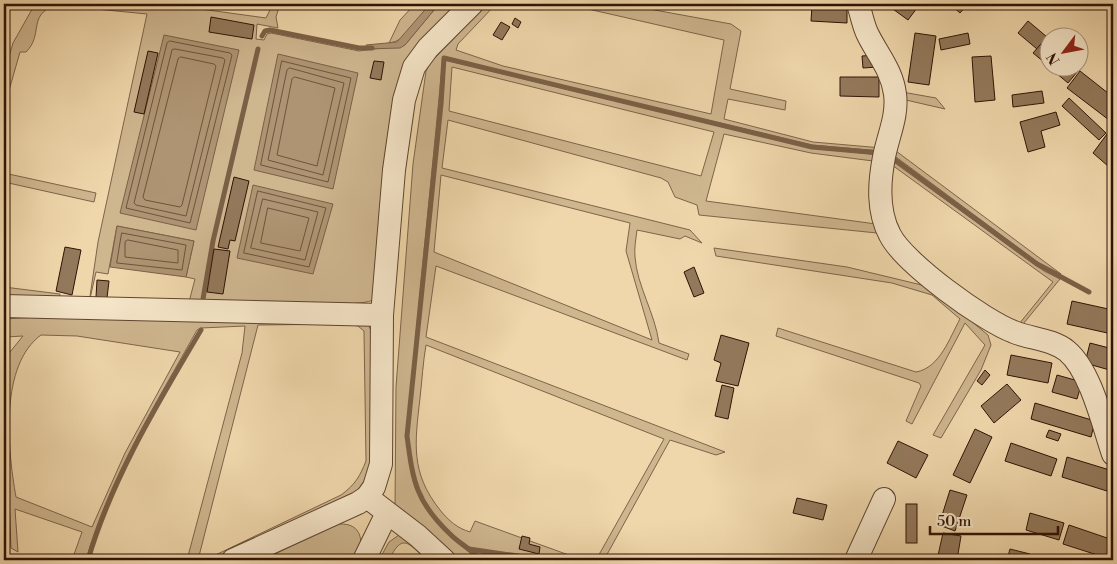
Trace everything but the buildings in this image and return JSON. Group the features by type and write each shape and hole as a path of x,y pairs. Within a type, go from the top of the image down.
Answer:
{"street":[{"path":"233,560 333,516 367,497 374,487 381,464 382,315 396,151 408,82 414,67 428,48 472,4"},
{"path":"858,4 867,33 886,64 895,94 895,113 884,157 880,194 881,209 890,236 908,258 954,295 1000,326 1044,340 1067,351 1085,377 1113,454"},
{"path":"4,306 382,315"},
{"path":"367,497 418,536 444,560"},
{"path":"856,560 884,500"},
{"path":"364,560 387,513"}],"shaded area":[{"path":"35,4 149,6 164,4 266,18 273,4 280,4 276,17 278,28 257,24 256,39 264,40 267,34 271,33 359,51 405,45 439,4 465,4 411,62 373,300 361,303 286,305 189,302 195,279 186,277 194,241 117,226 108,274 96,272 89,303 98,242 147,14 55,5 46,9 38,20 31,45 26,52 20,52 4,108 4,73 13,43","holes":["257,49 259,50 214,241 204,299 202,299 212,241"]},
{"path":"415,4 430,4 407,33 389,43 400,20"},
{"path":"487,4 496,4 458,44 456,50 503,66 711,114 724,40 566,4 622,4 731,24 741,31 730,89 786,101 785,110 728,99 724,119 813,142 882,148 882,151 812,145 443,57 406,436 413,481 422,503 439,525 478,560 452,560 395,508 396,387 413,164 426,71 431,62"},
{"path":"445,60 811,148 881,155 877,233 699,215 697,205 675,197 668,182 661,178 448,120 442,168 690,230 702,243 685,236 680,239 637,230 636,268 654,321 659,343 689,354 687,360 436,266 426,337 725,452 716,455 670,440 604,560 596,560 664,439 426,345 417,429 417,457 424,483 440,510 454,524 470,532 475,521 577,558 590,560 558,560 468,548 441,524 423,502 412,467 408,436","holes":["452,67 714,132 701,176 449,111","724,134 811,153 873,161 876,224 706,201","441,175 630,223 626,251 652,340 434,252"]},
{"path":"902,92 936,98 945,109 906,100 896,151 1061,274 1039,263 896,157 893,158 895,163 1044,271 1060,279 1019,329 998,322 978,309 1019,324 1053,282 892,165 889,176 889,201 894,223 910,252 926,270 903,246 895,234 885,207 884,193 885,177 900,118"},
{"path":"4,173 96,193 94,202 4,182"},
{"path":"714,248 847,267 930,287 988,335 991,345 981,370 941,438 933,435 985,345 965,323 912,424 906,421 921,386 919,383 776,336 778,328 916,372 932,365 938,358 960,319 932,295 892,283 716,256"},
{"path":"4,287 60,294 59,300 4,300"},
{"path":"39,317 328,319 368,324 375,340 373,462 366,480 344,503 223,560 205,560 341,495 356,480 366,461 364,331 358,326 349,324 258,325 198,560 187,560 242,353 245,326 201,328 197,330 120,471 107,500 86,560 72,560 82,532 15,509 18,552 11,548 9,497 4,457 4,370 10,352 23,336 6,337 4,344 4,319","holes":["41,335 77,336 180,352 125,453 92,527 16,497 10,455 10,408 13,386 19,366 28,349"]},
{"path":"339,524 353,527 357,530 361,540 359,560 262,560"},
{"path":"399,535 433,560 426,560 410,545 402,543 389,560 379,560 389,542"},
{"path":"473,552 531,560 481,560"}],"water":[{"path":"430,4 439,4 405,45 400,48 366,49 366,45 397,42"},
{"path":"164,35 239,50 196,230 120,213"},
{"path":"278,54 358,73 333,189 254,170"},
{"path":"253,185 333,204 313,274 237,258"},
{"path":"117,226 194,241 186,277 110,267"}],"waterway":[{"path":"262,36 265,31 270,30 359,48 372,48"},
{"path":"203,299 213,241 258,49"},
{"path":"480,560 439,523 423,501 414,479 407,436 444,58 812,147 880,153"},
{"path":"894,159 1037,264 1089,292"},
{"path":"88,560 98,530 123,470 153,413 201,330"},
{"path":"469,549 545,560"}]}
